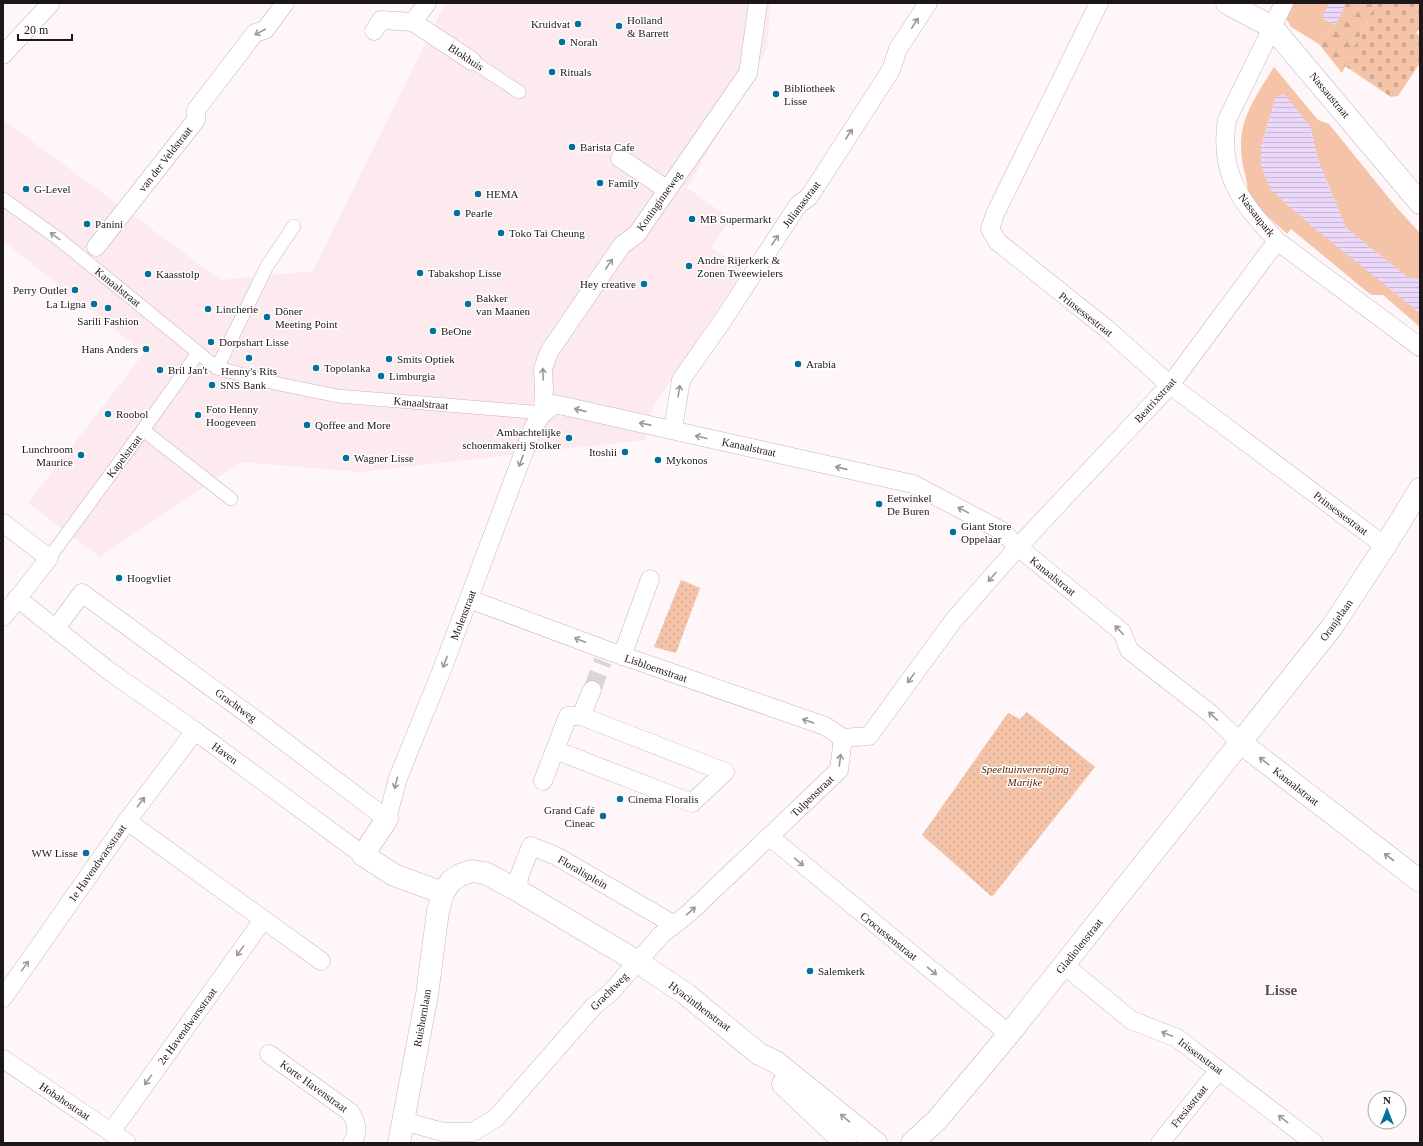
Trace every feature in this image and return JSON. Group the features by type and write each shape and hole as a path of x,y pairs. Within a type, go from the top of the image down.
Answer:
{"main road":[{"name":"Nassaustraat","path":"1227,3 1272,27 1420,203"},
{"name":"Oranjelaan","path":"1241,744 1332,627 1386,546 1420,489"},
{"name":"Kanaalstraat","path":"1241,744 1420,881"},
{"name":"Gladiolenstraat","path":"912,1143 937,1120 1010,1034 1241,744"},
{"path":"363,855 387,819"},
{"name":"Haven","path":"363,855 394,875 443,893"},
{"name":"Grachtweg","path":"443,893 451,881 460,875 472,871 485,873 517,890 638,962"},
{"name":"Ruishornlaan","path":"399,1143 427,995 438,912 443,893"},
{"name":"Hyacinthenstraat","path":"638,962 686,994 759,1054 776,1062 876,1143"},
{"name":"Hyacinthenstraat","path":"759,1054 770,1071 845,1143"}],"street":[{"path":"3,55 51,3"},
{"name":"van der Veldstraat","path":"91,254 196,120 196,110 255,33 265,30 285,3"},
{"path":"413,22 426,3"},
{"name":"Koninginneweg","path":"543,413 543,369 549,352 622,245 637,234 748,73 758,3"},
{"name":"Julianastraat","path":"673,429 681,380 723,320 798,205 809,197 891,70 898,49 928,3"},
{"name":"Prinsessestraat","path":"1099,3 995,214 990,229 998,242 1107,329 1170,385 1386,546"},
{"name":"Nassaupark","path":"1284,3 1230,114 1224,139 1225,158 1235,186 1257,220 1277,241 1420,347"},
{"name":"Blokhuis","path":"374,31 381,20 413,22 519,92"},
{"path":"620,158 666,190"},
{"name":"Kanaalstraat","path":"3,199 59,239 91,254 198,353 217,368 279,384 338,396 543,413 555,404 673,429 913,484 1002,531 1018,547 1122,632 1129,650 1211,714 1241,744"},
{"path":"217,368 267,266 294,226"},
{"name":"Beatrixstraat","path":"1018,547 1170,385 1277,241"},
{"name":"Kapelstraat","path":"49,558 198,353"},
{"name":"Molenstraat","path":"387,819 398,778 533,428 543,413"},
{"path":"143,430 232,498"},
{"path":"3,523 49,558 3,616"},
{"path":"843,738 869,736 953,621 1018,547"},
{"path":"610,656 650,579"},
{"name":"Grachtweg","path":"56,628 82,594 264,726 387,819"},
{"name":"Haven","path":"17,598 108,671 194,731 363,855"},
{"name":"Lisbloemstraat","path":"468,599 610,656 825,726 843,738"},
{"path":"581,716 592,690"},
{"path":"543,781 568,716 581,716 725,772 692,803 555,750"},
{"name":"1e Havendwarsstraat","path":"3,998 127,821 194,731"},
{"name":"Tulpenstraat","path":"638,962 673,924 689,913 839,770 843,738"},
{"path":"127,821 321,962"},
{"name":"Crocussenstraat","path":"770,837 1010,1034"},
{"name":"Floralisplein","path":"517,890 520,874 531,846 556,856 673,924"},
{"name":"2e Havendwarsstraat","path":"111,1132 263,920"},
{"name":"Grachtweg","path":"402,1121 443,1132 473,1132 496,1118 594,1006 610,993 638,962"},
{"name":"Irissenstraat","path":"1064,965 1131,1020 1178,1038 1314,1143"},
{"name":"Korte Havenstraat","path":"269,1054 343,1106 356,1120 357,1129 352,1143"},
{"name":"Hobahostraat","path":"3,1059 127,1143"},
{"name":"Fresiastraat","path":"1160,1143 1219,1070"}],"shaded area":[{"path":"445,3 770,3 768,47 687,188 731,219 711,247 743,270 653,408 645,440 359,472 241,462 100,557 28,503 144,353 3,241 3,120 221,280 313,271"},
{"path":"1329,3 1346,3 1335,25 1322,18"},
{"path":"1284,94 1310,126 1318,160 1346,228 1407,277 1420,280 1420,313 1314,228 1271,190 1261,166 1261,147 1276,97"}],"green space":[{"path":"1294,3 1329,3 1323,18 1335,25 1319,44 1291,27 1286,18"},
{"path":"1346,3 1376,3 1342,73 1319,44 1335,25"},
{"path":"1376,3 1420,3 1420,28 1416,33 1420,36 1420,63 1398,96 1391,97 1345,66"},
{"path":"1274,67 1318,120 1329,124 1397,208 1420,233 1420,280 1407,277 1346,228 1318,160 1310,126 1276,97 1261,147 1284,202 1420,313 1420,327 1383,295 1371,295 1291,229 1287,234 1251,199 1248,192 1242,161 1242,132 1250,107"},
{"path":"681,580 700,588 676,653 654,647"},
{"name":"Speeltuinvereniging Marijke","path":"1027,712 1095,767 992,897 922,835 1008,713 1020,719"}],"tunnel":[{"path":"592,690 603,661"}],"place":[{"name":"Kruidvat","path":"578,24"},
{"name":"Holland & Barrett","path":"619,26"},
{"name":"Norah","path":"562,42"},
{"name":"Rituals","path":"552,72"},
{"name":"Bibliotheek Lisse","path":"776,94"},
{"name":"Barista Cafe","path":"572,147"},
{"name":"Family","path":"600,183"},
{"name":"G-Level","path":"26,189"},
{"name":"HEMA","path":"478,194"},
{"name":"Pearle","path":"457,213"},
{"name":"MB Supermarkt","path":"692,219"},
{"name":"Panini","path":"87,224"},
{"name":"Toko Tai Cheung","path":"501,233"},
{"name":"Andre Rijerkerk & Zonen Tweewielers","path":"689,266"},
{"name":"Tabakshop Lisse","path":"420,273"},
{"name":"Kaasstolp","path":"148,274"},
{"name":"Hey creative","path":"644,284"},
{"name":"Perry Outlet","path":"75,290"},
{"name":"La Ligna","path":"94,304"},
{"name":"Bakker van Maanen","path":"468,304"},
{"name":"Sarili Fashion","path":"108,308"},
{"name":"Lincherie","path":"208,309"},
{"name":"Döner Meeting Point","path":"267,317"},
{"name":"BeOne","path":"433,331"},
{"name":"Dorpshart Lisse","path":"211,342"},
{"name":"Hans Anders","path":"146,349"},
{"name":"Henny's Rits","path":"249,358"},
{"name":"Smits Optiek","path":"389,359"},
{"name":"Arabia","path":"798,364"},
{"name":"Topolanka","path":"316,368"},
{"name":"Bril Jan't","path":"160,370"},
{"name":"Limburgia","path":"381,376"},
{"name":"SNS Bank","path":"212,385"},
{"name":"Roobol","path":"108,414"},
{"name":"Foto Henny Hoogeveen","path":"198,415"},
{"name":"Qoffee and More","path":"307,425"},
{"name":"Ambachtelijke schoenmakerij Stolker","path":"569,438"},
{"name":"Itoshii","path":"625,452"},
{"name":"Lunchroom Maurice","path":"81,455"},
{"name":"Wagner Lisse","path":"346,458"},
{"name":"Mykonos","path":"658,460"},
{"name":"Eetwinkel De Buren","path":"879,504"},
{"name":"Giant Store Oppelaar","path":"953,532"},
{"name":"Hoogvliet","path":"119,578"},
{"name":"Cinema Floralis","path":"620,799"},
{"name":"Grand Café Cineac","path":"603,816"},
{"name":"WW Lisse","path":"86,853"},
{"name":"Salemkerk","path":"810,971"}],"district":[{"name":"Lisse","path":"1281,990"}]}
